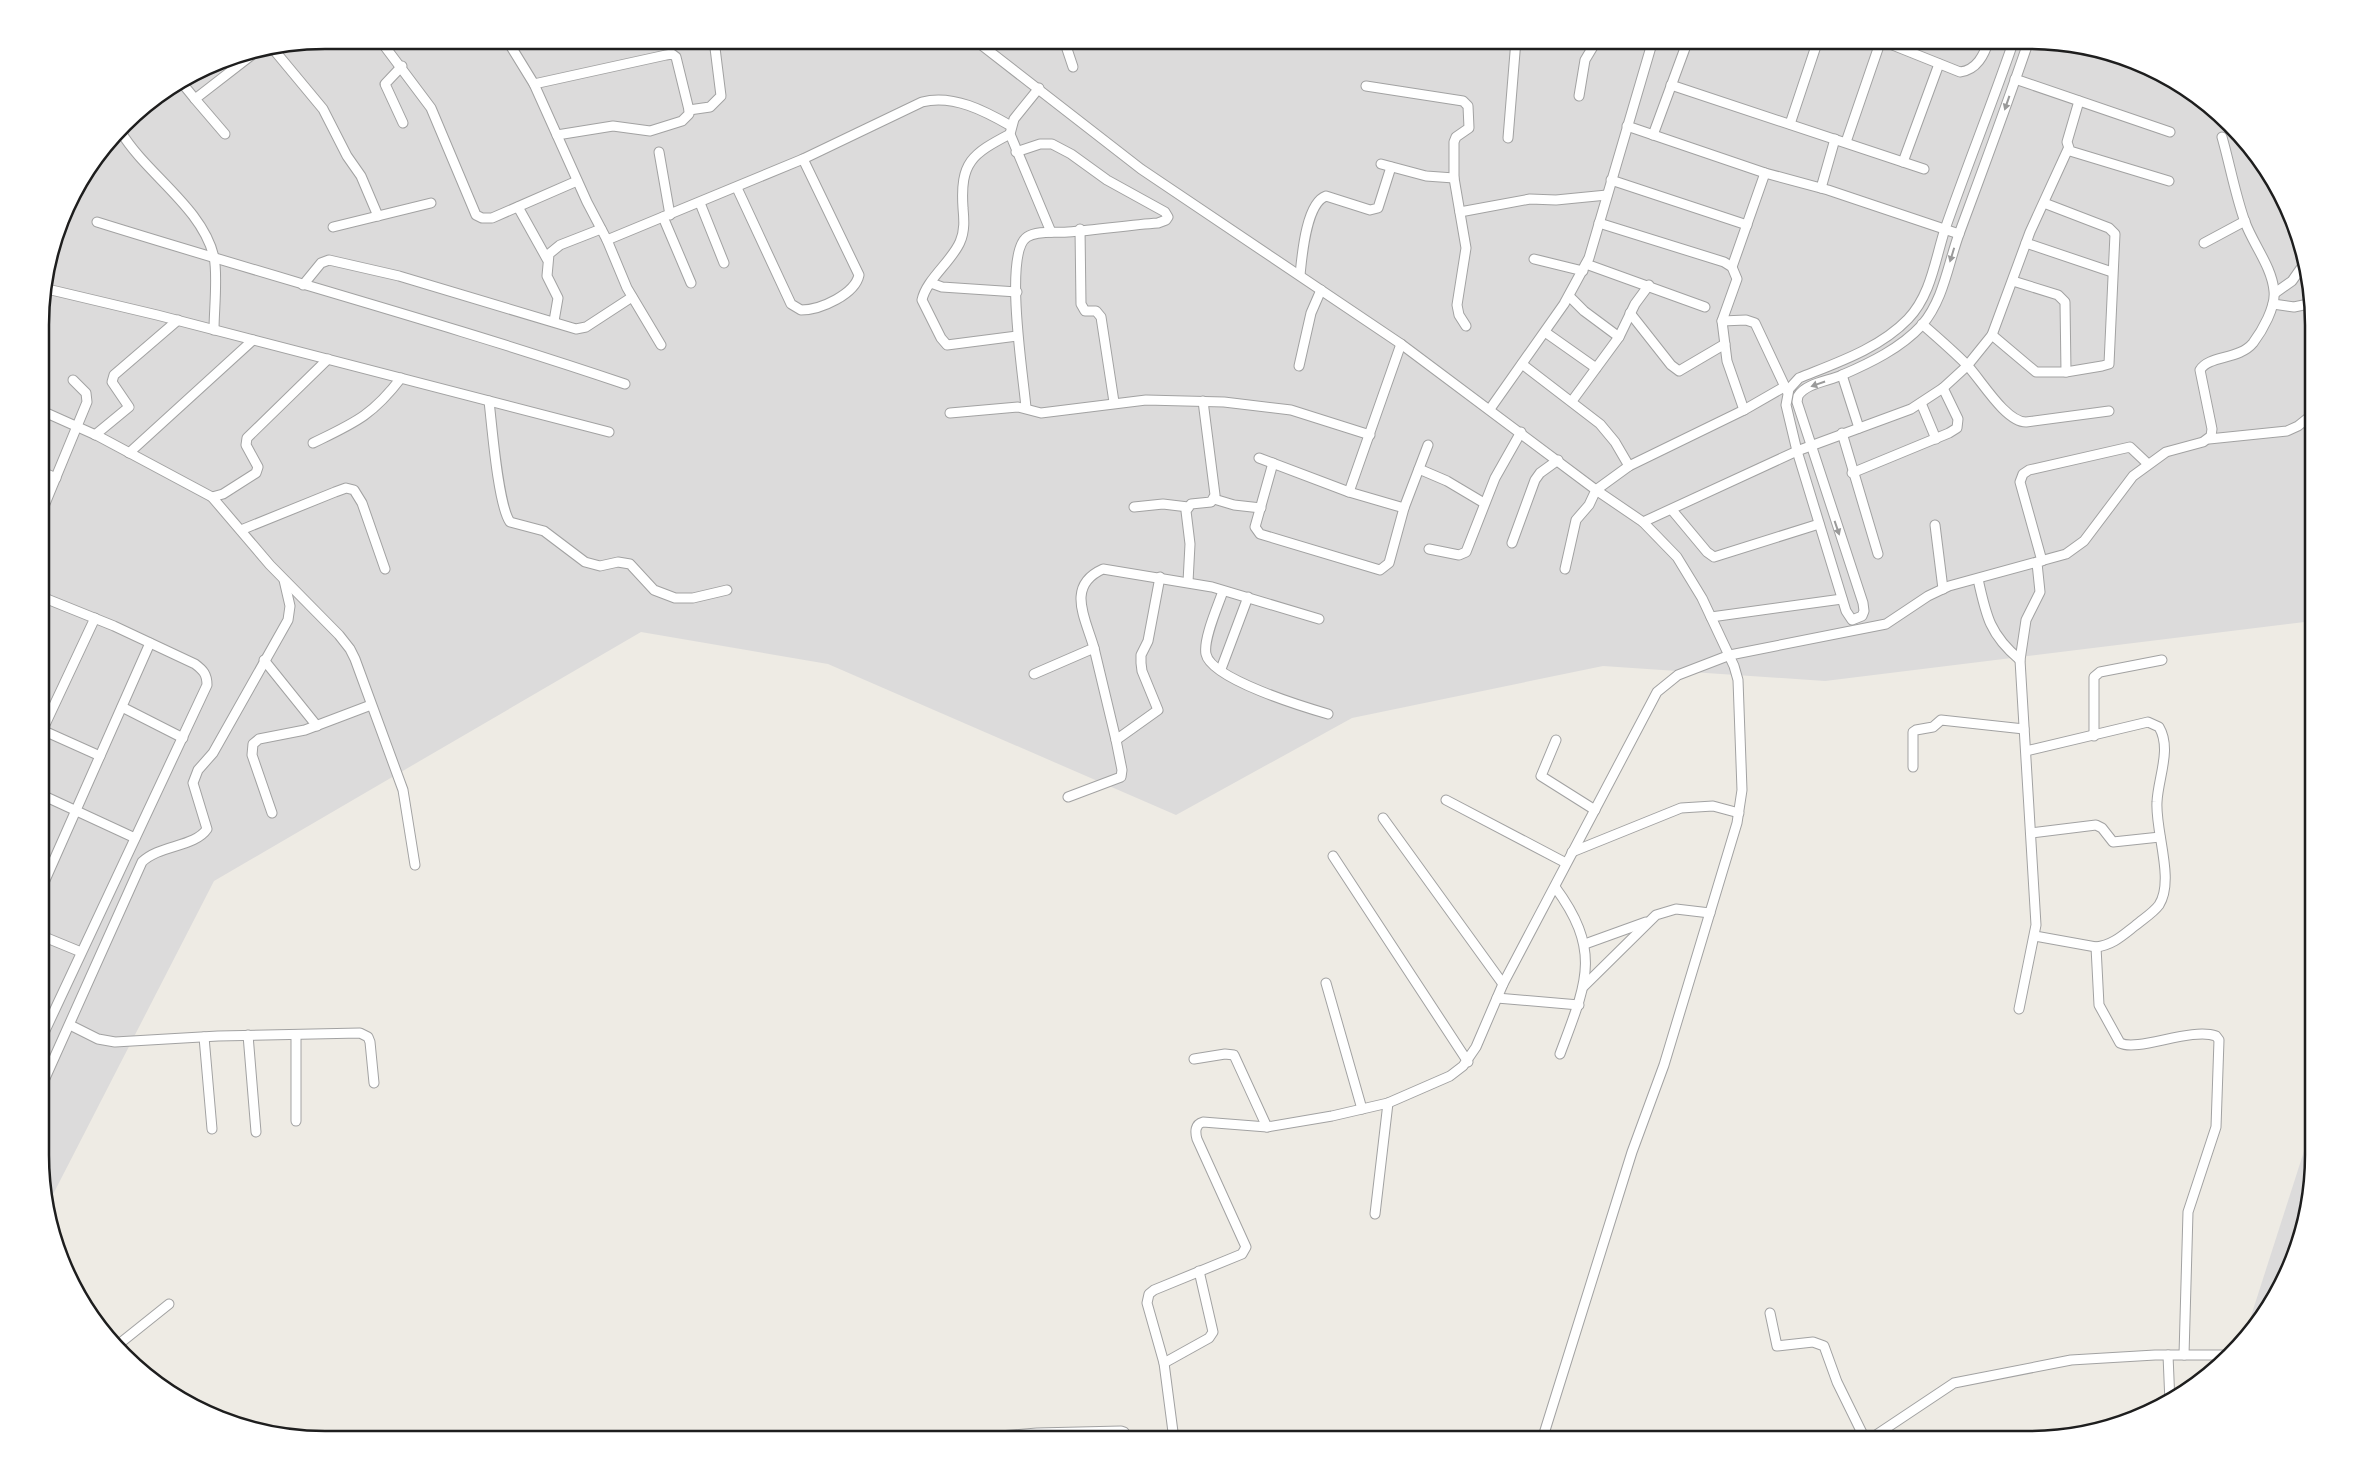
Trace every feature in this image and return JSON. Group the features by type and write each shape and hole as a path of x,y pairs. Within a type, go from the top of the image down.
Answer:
{"street":[{"path":"388,49 420,90 438,122 461,184 476,215 482,218 492,218 577,181"},
{"path":"513,49 534,84 632,297 661,345"},
{"path":"689,110 710,107 721,96 714,49"},
{"path":"987,49 1141,169 1401,344 1596,490 1643,522 1677,558 1711,617 1730,655 1738,680 1742,790 1739,813 1664,1065 1629,1161 1545,1431"},
{"path":"1067,49 1073,67"},
{"path":"1508,138 1515,49"},
{"path":"1579,96 1585,60 1592,49"},
{"path":"1490,409 1569,296 1585,268 1650,49"},
{"path":"1652,135 1685,49"},
{"path":"1790,124 1815,49"},
{"path":"1846,142 1878,49"},
{"path":"1903,49 1954,70 1966,71 1980,60 1985,49"},
{"path":"1565,569 1576,520 1589,505 1596,490 1629,466 1786,390 1799,378 1854,356 1900,328 1910,317 1925,296 1945,230 2011,49"},
{"path":"1797,402 1800,393 1807,388 1842,375 1878,358 1907,339 1922,324 1937,301 1959,234 2026,49"},
{"path":"277,53 323,109 346,156 361,176 378,216"},
{"path":"534,84 672,54 676,57 689,110 682,121 650,132 613,126 557,135"},
{"path":"195,99 244,61"},
{"path":"1903,162 1939,64"},
{"path":"402,66 385,84 403,123"},
{"path":"2016,79 2170,132"},
{"path":"1671,84 1924,169"},
{"path":"1366,86 1466,103 1469,128 1456,137 1454,142 1454,178 1466,248 1457,305 1459,315 1466,326"},
{"path":"185,87 225,134"},
{"path":"1017,336 954,345 944,343 922,300 960,243 963,233 962,190 964,175 969,163 976,154 1010,130 1038,88"},
{"path":"607,240 803,160 911,106 932,100 964,104 986,112 1010,130 1016,152 1050,232"},
{"path":"1643,522 1797,451 1842,433 1902,413 1943,388 1967,366 1992,335 2026,243 2068,148 2067,142 2078,101"},
{"path":"1627,126 1764,173 1821,188 1959,234"},
{"path":"124,136 188,210 209,242 215,259 214,330"},
{"path":"2209,439 2212,429 2200,370 2205,364 2248,349 2260,331 2273,304 2274,293 2271,280 2245,222 2222,137"},
{"path":"1821,188 1835,139"},
{"path":"1016,152 1045,143 1052,144 1071,154 1107,180 1165,212 1168,217 1166,220 1158,223 1031,235 1020,246 1017,336 1026,408"},
{"path":"2068,148 2168,181"},
{"path":"659,152 666,216 691,282"},
{"path":"737,188 791,304 801,310 816,308 848,292 854,287 860,275 803,160"},
{"path":"1381,164 1426,176 1454,178"},
{"path":"1300,275 1306,231 1321,198 1326,196 1370,210 1378,208 1391,167"},
{"path":"1732,267 1764,173"},
{"path":"1611,180 1747,225"},
{"path":"1460,212 1530,199 1556,200 1607,195"},
{"path":"333,227 431,203"},
{"path":"700,203 724,263"},
{"path":"1992,335 2032,370 2042,374 2066,372 2109,364 2112,272 2116,238 2112,231 2044,203"},
{"path":"518,207 547,259"},
{"path":"97,222 303,285 429,320 625,384"},
{"path":"2204,243 2245,222"},
{"path":"1599,223 1724,262 1732,267 1737,279 1722,321 1730,369 1744,410"},
{"path":"554,321 558,298 547,276 547,259 552,250 560,245 601,229"},
{"path":"1080,230 1081,304 1085,311 1096,311 1101,317 1114,402"},
{"path":"2026,243 2112,272"},
{"path":"1534,259 1585,268 1649,285 1705,307"},
{"path":"303,285 321,263 329,260 399,276 581,329 632,297"},
{"path":"2274,293 2292,282 2300,270"},
{"path":"2013,281 2058,295 2065,302 2066,372"},
{"path":"932,283 942,287 1017,292"},
{"path":"1572,401 1619,337 1630,313 1649,285"},
{"path":"51,290 178,320 610,432"},
{"path":"1299,366 1311,314 1321,290"},
{"path":"1569,296 1584,311 1619,337"},
{"path":"2273,304 2294,307 2305,305"},
{"path":"1630,313 1671,365 1679,371 1725,344"},
{"path":"95,435 130,407 112,382 112,377 178,320"},
{"path":"1722,321 1746,320 1755,322 1786,390 1797,402 1863,603 1864,611 1862,616 1856,620 1848,617 1819,524 1797,451 1786,405 1786,390"},
{"path":"1922,324 1967,366 2012,417 2021,422 2109,411"},
{"path":"1544,332 1596,368"},
{"path":"129,453 253,340"},
{"path":"1349,492 1401,344"},
{"path":"212,497 223,494 258,471 246,445 247,438 328,359"},
{"path":"1522,364 1572,401 1604,429 1629,466"},
{"path":"1842,375 1859,428"},
{"path":"313,443 368,414 382,402 401,378"},
{"path":"49,494 87,397 73,380"},
{"path":"1852,473 1954,430 1959,424 1943,388"},
{"path":"950,413 1018,407 1041,413 1114,402 1146,400 1203,401 1260,405 1291,410 1370,435"},
{"path":"489,401 499,480 506,515 510,522 544,531 586,562 600,566 618,562 630,564 654,590 675,598 693,598 727,590"},
{"path":"1203,401 1214,499"},
{"path":"1921,403 1936,439"},
{"path":"49,414 95,435 212,497 284,580 350,649 403,790 415,866"},
{"path":"1174,1431 1164,1363 1147,1303 1148,1298 1154,1290 1242,1254 1246,1247 1198,1139 1196,1128 1203,1122 1267,1127 1388,1103 1450,1076 1468,1062 1503,984 1661,687 1678,675 1730,655 1886,624 1943,589 2066,554 2079,545 2125,484 2148,464 2166,452 2209,439 2287,431 2305,420"},
{"path":"1429,549 1463,554 1467,550 1484,503 1520,432"},
{"path":"1842,433 1852,473 1878,554"},
{"path":"1273,463 1255,527 1260,534 1380,570 1389,563 1404,508 1428,445"},
{"path":"2019,1009 2035,936 2031,833 2020,660 2025,625 2040,592 2040,562 2020,482 2023,474 2029,470 2130,447 2148,464"},
{"path":"1259,458 1349,492 1404,508"},
{"path":"1512,543 1535,480 1540,473 1558,460"},
{"path":"1419,469 1447,480 1484,503"},
{"path":"49,475 56,478"},
{"path":"241,530 346,488 354,490 362,503 385,569"},
{"path":"1134,508 1163,504 1188,507 1194,504 1208,504 1214,499"},
{"path":"1214,499 1261,508"},
{"path":"1188,507 1186,511 1190,544 1188,582"},
{"path":"1672,510 1707,552 1714,557 1819,524"},
{"path":"1935,525 1943,589"},
{"path":"1068,797 1121,777 1122,770 1094,648 1079,600 1083,586 1096,572 1103,569 1188,582 1319,618"},
{"path":"1116,740 1158,710 1142,671 1141,655 1148,641 1160,577"},
{"path":"1978,579 1990,625 2000,642 2020,660"},
{"path":"49,1070 142,862 154,852 198,838 206,829 193,783 194,776 214,753 290,613 284,580"},
{"path":"1223,591 1205,650 1206,656 1221,669 1257,690 1286,702 1328,714"},
{"path":"1221,669 1248,597"},
{"path":"1711,617 1842,599"},
{"path":"49,600 95,618 195,664 203,670 207,677 207,685 183,738 49,1022"},
{"path":"49,718 95,618"},
{"path":"49,871 150,643"},
{"path":"1034,674 1094,648"},
{"path":"264,660 317,726"},
{"path":"2094,736 2094,676 2100,672 2162,660"},
{"path":"272,813 252,755 253,744 259,740 305,730 371,705"},
{"path":"122,707 183,738"},
{"path":"1913,767 1913,732 1933,727 1939,721 2024,729"},
{"path":"2026,751 2094,736 2142,722 2152,722 2159,727 2163,737 2164,754 2156,800 2165,889 2159,904 2120,938 2105,946 2096,947 2035,936"},
{"path":"49,734 100,756"},
{"path":"1556,740 1541,776 1595,810"},
{"path":"49,798 136,838"},
{"path":"1446,800 1566,863"},
{"path":"1572,852 1681,808 1713,806 1739,813"},
{"path":"1384,818 1503,984"},
{"path":"2031,833 2096,825 2102,828 2113,842 2160,837"},
{"path":"1332,856 1468,1062"},
{"path":"1555,887 1576,918 1585,944 1584,986 1560,1054"},
{"path":"1585,944 1648,921 1668,910 1710,913"},
{"path":"1584,986 1648,921"},
{"path":"49,939 81,952"},
{"path":"2096,947 2099,1005 2120,1043 2130,1045 2175,1037 2209,1035 2216,1036 2219,1040 2216,1126 2188,1212 2184,1355"},
{"path":"1326,983 1362,1109"},
{"path":"1497,998 1578,1005"},
{"path":"70,1026 98,1039 115,1042 204,1037 364,1034 370,1042 374,1083"},
{"path":"296,1035 296,1121"},
{"path":"248,1036 256,1132"},
{"path":"204,1037 212,1129"},
{"path":"1194,1060 1225,1054 1234,1055 1267,1127"},
{"path":"1375,1214 1388,1103"},
{"path":"1164,1363 1209,1338 1213,1332 1199,1272"},
{"path":"121,1341 168,1304"},
{"path":"1770,1313 1777,1346 1813,1342 1824,1346 1837,1382 1861,1431"},
{"path":"2168,1355 2170,1392"},
{"path":"1883,1431 1954,1383 2071,1360 2168,1355 2218,1356"}],"shaded area":[{"path":"307,49 2047,49 2083,54 2118,63 2151,77 2197,106 2237,143 2259,172 2277,203 2291,236 2300,271 2305,307 2305,622 1825,681 1603,666 1352,718 1176,815 828,664 641,632 214,881 52,1196 49,1173 49,307 51,289 63,236 77,203 95,172 117,143 143,117 172,95 203,77 236,63 271,54"},
{"path":"2305,1148 2303,1191 2291,1244 2277,1277 2249,1321"}]}
